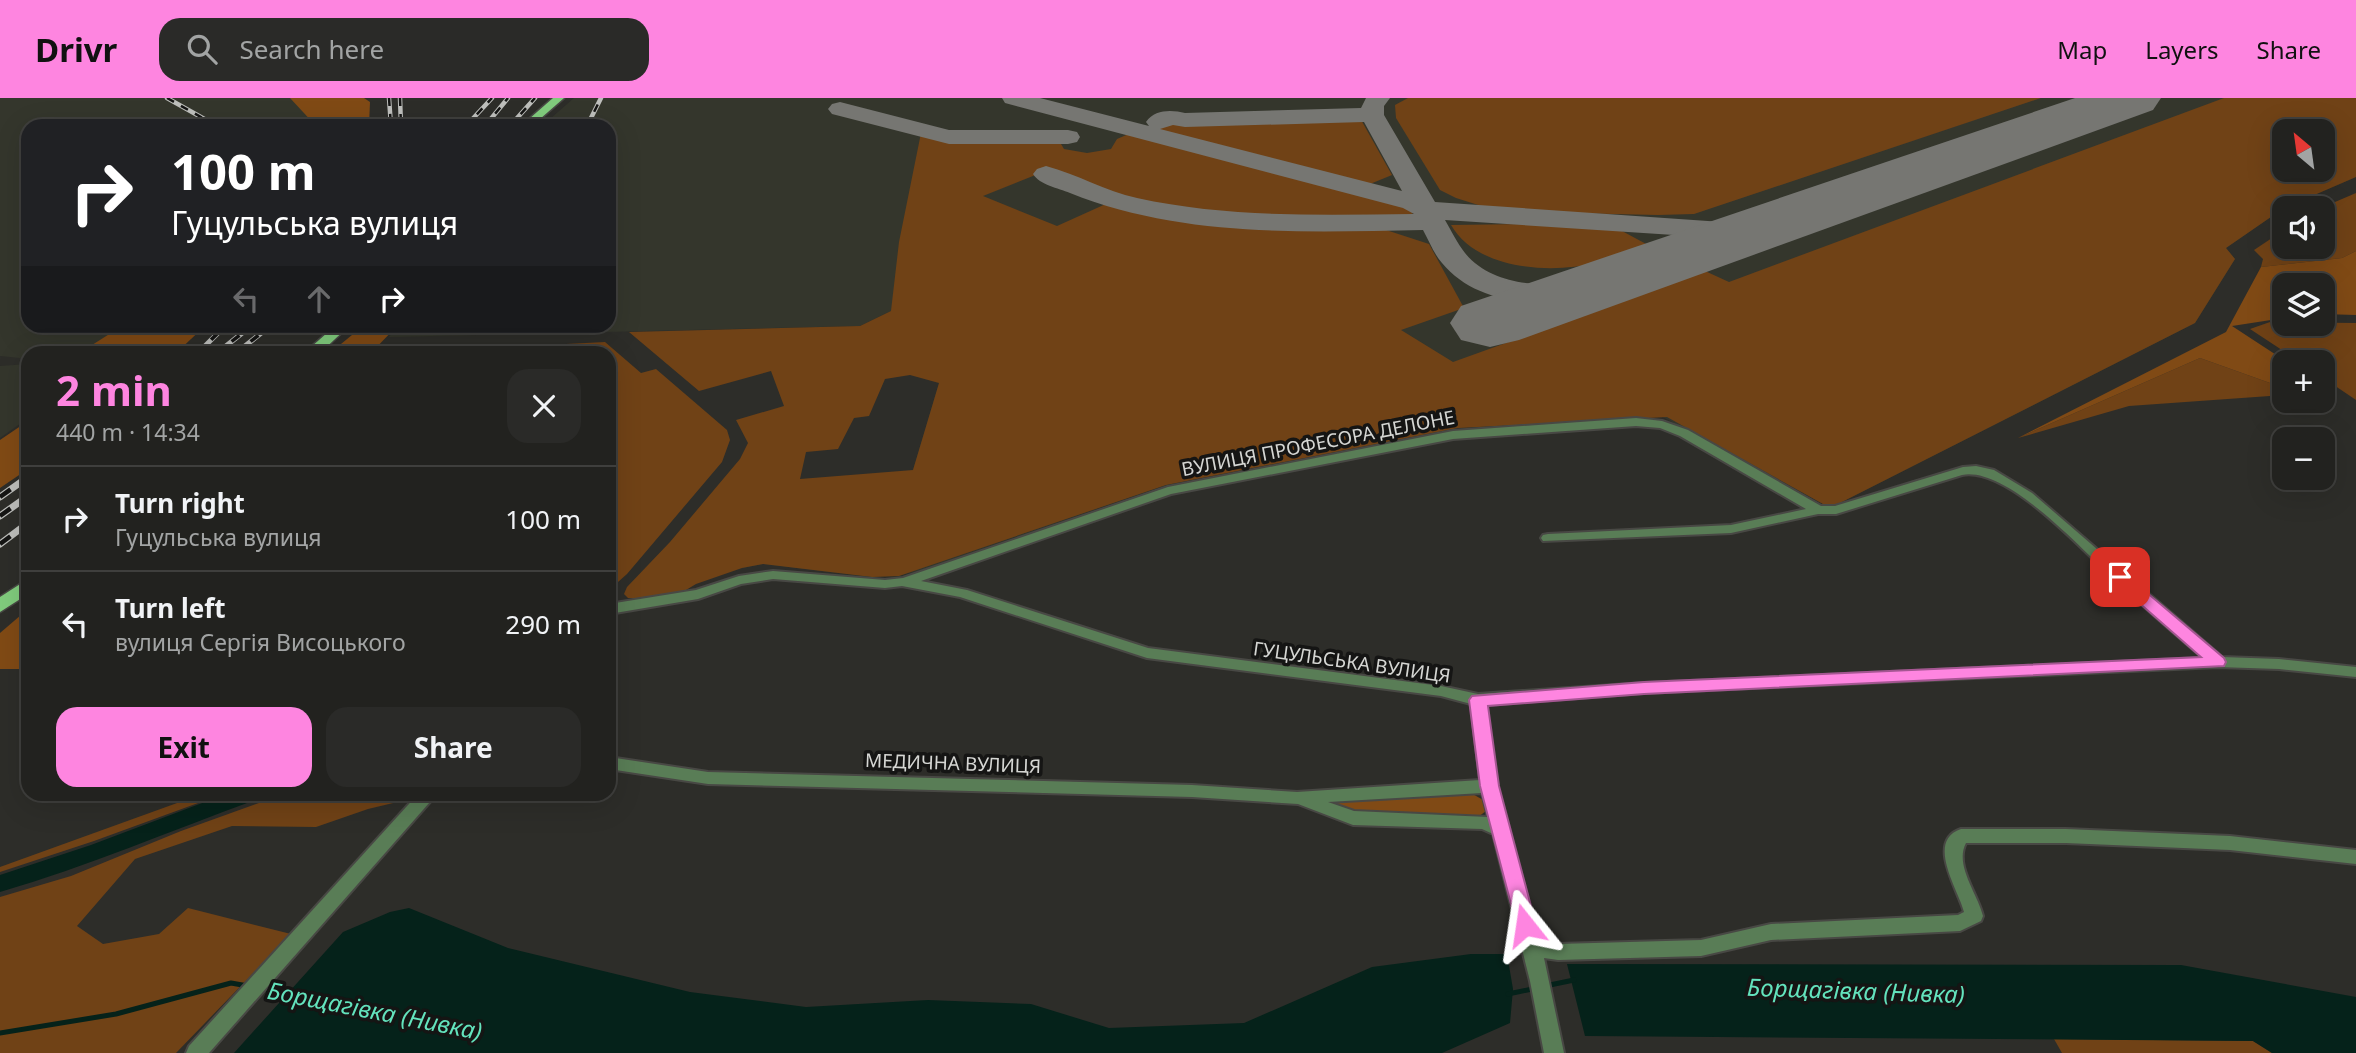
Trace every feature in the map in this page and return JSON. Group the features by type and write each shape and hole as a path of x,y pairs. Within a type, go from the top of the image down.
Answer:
{"main road":[{"path":"534,119 559,98"},
{"path":"319,346 334,333"},
{"path":"0,606 21,590"}],"street":[{"name":"ВУЛИЦЯ ПРОФЕСОРА ДЕЛОНЕ","path":"902,582 1168,491 1453,435 1636,422 1662,425 1684,433 1818,510"},
{"path":"1548,538 1731,529 1818,510 1836,510 1958,472 1980,470 2010,485 2055,517 2174,626 2218,662"},
{"name":"ГУЦУЛЬСЬКА ВУЛИЦЯ","path":"616,608 698,594 757,576 902,582 961,593 1147,653 1441,691 1478,700 1657,687 2218,662 2279,664 2356,672"},
{"path":"1478,700 1489,786 1541,986 1554,1053"},
{"name":"МЕДИЧНА ВУЛИЦЯ","path":"616,764 708,778 1192,791 1297,798 1489,786"},
{"name":"МЕДИЧНА ВУЛИЦЯ","path":"1297,798 1353,818 1484,822 1501,830"},
{"path":"196,1053 423,801"},
{"path":"1531,948 1558,951 1701,948 1771,933 1960,923 1974,916 1972,904 1951,858 1952,845 1961,836 2066,836 2230,843 2356,857"}],"shaded area":[{"path":"0,98 329,98 339,119 21,119 21,333 135,333 113,346 21,346 21,358 0,356"},
{"path":"290,98 364,98 370,102 369,119 310,119"},
{"path":"574,98 2356,98 2356,177 2312,196 2272,196 2272,216 2226,248 2235,259 2195,323 1838,504 1823,504 1661,416 1458,428 1166,485 899,576 872,577 763,564 742,568 910,480 939,383 891,311 860,326 616,332 616,119 550,119"},
{"path":"1408,98 2041,98 1694,214 1658,215 1523,212 1491,209 1456,198 1440,190 1396,118 1395,105"},
{"path":"2224,98 2356,98 2356,177 2312,196 2272,196 2272,216 2226,248 2235,259 2195,323 1838,504 1823,504 1667,417 1458,428 1166,485 899,576 872,577 763,564 742,568 696,584 681,593 652,599 628,598 624,594 627,587 670,542 740,459 748,443 736,420 784,406 771,371 699,391 629,332 860,326 891,311 899,242 921,133 948,139 1064,139 1061,144 1064,149 1087,153 1111,149 1117,139 1131,133 1409,206 1414,217 1245,217 1177,209 1131,199 1048,170 983,196 1057,226 1108,203 1153,214 1227,224 1386,230 1429,244 1464,308 1401,330 1453,362 1705,271 1729,282","holes":["910,375 939,383 913,470 800,479 806,452 838,449 854,418 869,416 885,379"]},
{"path":"1360,118 1392,175 1370,184 1359,184 1146,128 1161,124"},
{"path":"2356,193 2356,251 2335,259 2335,202"},
{"path":"1526,224 1622,231 1648,245 1596,263 1537,268 1496,260 1478,251 1463,240 1451,225"},
{"path":"2272,238 2272,259 2333,259 2261,267 2263,259 2254,250"},
{"path":"2356,251 2356,315 2335,314 2335,273 2272,273 2272,320 2232,326 2272,352 2272,384 2200,358 2018,438 2226,332 2261,267 2342,258"},
{"path":"2272,322 2272,336 2335,336 2335,323 2356,323 2356,400 2335,386 2335,350 2282,350 2250,329"},
{"path":"111,333 197,333 184,346 90,346"},
{"path":"354,333 390,333 378,346 339,346"},
{"path":"392,333 560,333 389,337"},
{"path":"605,342 610,346 528,346"},
{"path":"616,351 641,373 656,369 727,430 730,440 722,462 616,584"},
{"path":"2200,358 2272,384 2272,396 2129,406 2018,438"},
{"path":"21,364 21,423 0,438 0,366"},
{"path":"21,426 21,474 0,488 0,440"},
{"path":"21,615 21,669 0,669 0,633"},
{"path":"1469,792 1485,801 1486,811 1478,817 1353,814 1320,799"},
{"path":"183,801 204,801 0,872 0,867"},
{"path":"264,801 402,801 368,809 316,827 232,826 135,859 77,926 103,944 159,934 188,908 291,934 176,1053 0,1053 0,897 71,876 181,831"},
{"path":"2054,1039 2253,1041 2272,1053 2062,1053"}],"water":[{"path":"207,801 253,801 102,858 0,892 0,875 91,845"},
{"path":"409,908 508,948 690,992 806,1007 928,1000 1031,1004 1109,1028 1244,1023 1372,967 1471,954 1507,954 1513,989 1510,1023 1442,1053 234,1053 343,932 390,912"},
{"path":"1567,964 2181,965 2356,997 2356,1053 2272,1053 2253,1041 1585,1036"}],"waterway":[{"name":"Борщагівка (Нивка)","path":"1545,986 1574,980"},
{"name":"Борщагівка (Нивка)","path":"0,1033 116,1014 231,983 248,986"},
{"name":"Борщагівка (Нивка)","path":"260,988 290,994"},
{"name":"Борщагівка (Нивка)","path":"1508,994 1537,988"}],"taxiway":[{"path":"1013,98 1413,202 1425,208"},
{"path":"1372,115 1373,104 1379,98"},
{"path":"840,109 949,137 1068,137"},
{"path":"1158,122 1171,117 1185,120 1372,115"},
{"path":"1372,115 1425,208"},
{"path":"1046,174 1125,203 1210,218 1283,223 1430,222"},
{"path":"1425,208 1453,258 1481,280 1515,291 1534,293 1570,292 1588,288"},
{"path":"1426,210 1751,232"}],"runway":[{"path":"1490,323 2132,98"}],"railway":[{"path":"167,98 204,119"},
{"path":"389,98 390,119"},
{"path":"400,98 401,119"},
{"path":"472,119 492,98"},
{"path":"491,119 508,98"},
{"path":"516,119 535,98"},
{"path":"590,119 601,98"},
{"path":"205,346 218,333"},
{"path":"226,346 242,333"},
{"path":"245,346 261,333"},
{"path":"0,497 21,482"},
{"path":"0,516 21,501"},
{"path":"0,544 21,528"}],"route":[{"path":"1525,925 1489,786 1478,700 1644,688 2218,662 2120,577"}]}
